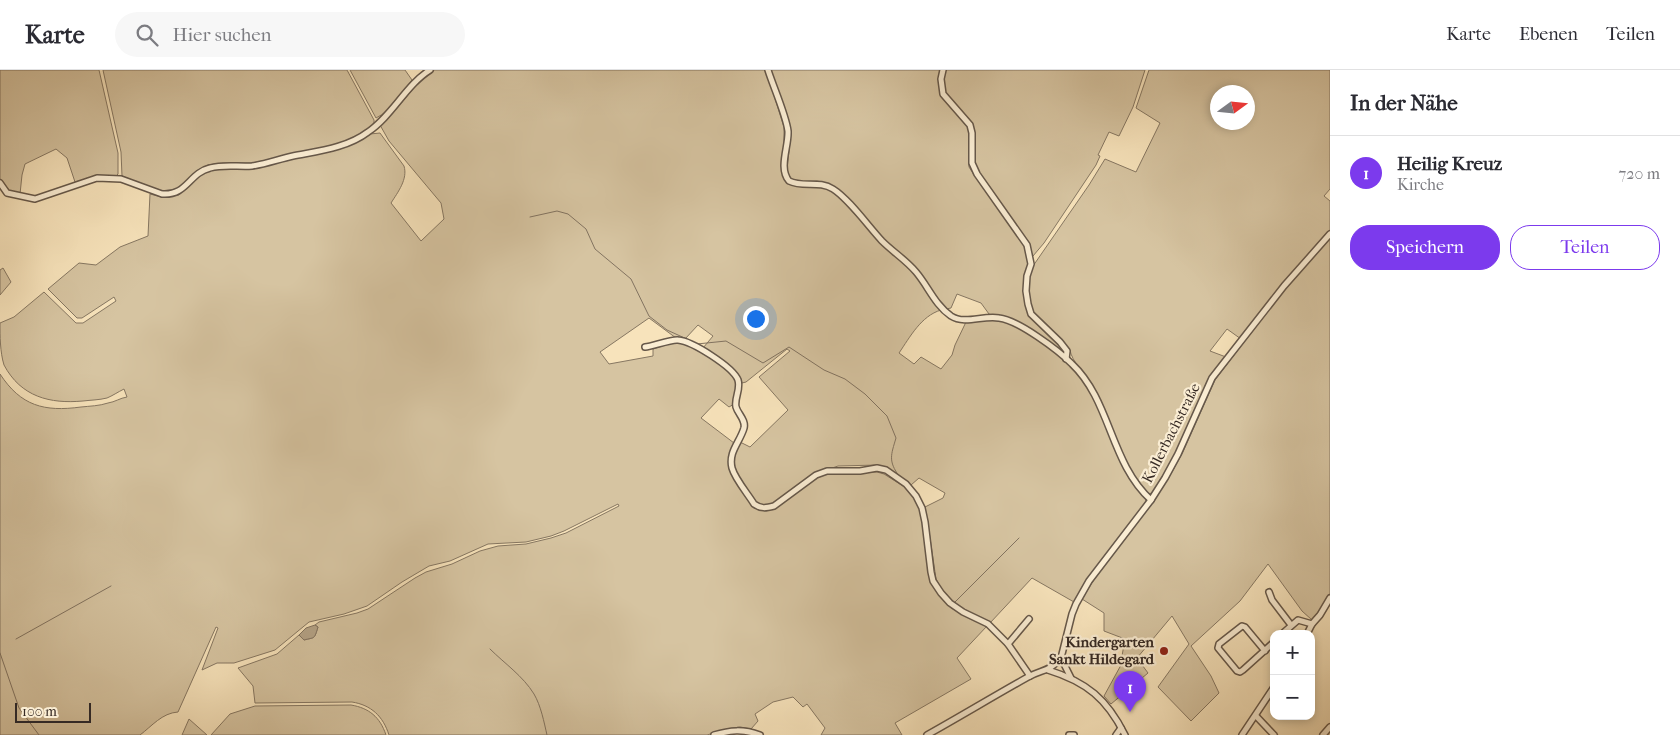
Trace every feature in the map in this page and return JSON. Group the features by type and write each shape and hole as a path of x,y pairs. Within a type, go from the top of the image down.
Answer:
{"street":[{"path":"0,194 7,192 35,199 97,178 119,178 162,194 170,195 185,187 197,173 208,168 252,166 340,146 359,138 377,124 402,99 421,76 430,70"},
{"path":"768,70 787,126 788,141 785,168 787,178 793,183 826,185 833,188 882,241 910,265 940,307 952,316 962,321 987,317 1001,318 1018,324 1066,359 1082,374 1093,392 1123,463 1130,476 1151,500"},
{"path":"943,70 941,79 943,94 970,125 972,133 972,163 977,174 1022,238 1029,252 1031,264 1027,276 1026,291 1032,314 1060,342 1066,351 1066,359"},
{"path":"0,183 7,192"},
{"name":"Kollerbachstraße","path":"1061,658 1076,604 1089,582 1151,500 1178,454 1212,378 1284,286 1330,234"},
{"path":"645,347 674,340 685,342 713,357 736,376 739,388 736,406 744,421 744,427 732,453 732,467 754,504 758,507 768,508 774,506 816,475 827,471 860,471 877,468 886,470 906,484 916,496 922,508 933,582 950,603 963,612 988,624 1008,644 1030,676"},
{"path":"1270,592 1272,600 1291,625"},
{"path":"1309,630 1330,598"},
{"path":"1008,644 1029,619"},
{"path":"1286,630 1298,620 1312,624"},
{"path":"1265,651 1245,627 1242,626 1219,644 1218,648 1237,671 1240,672 1265,651 1270,646"},
{"path":"927,735 974,710 1030,676 1048,670 1061,658 1071,678"},
{"path":"1048,670 1071,678 1096,694 1105,702 1125,735"},
{"path":"1242,735 1270,693"},
{"path":"1256,716 1274,735"},
{"path":"1116,735 1121,728"},
{"path":"1323,735 1330,728"},
{"path":"714,735 738,730 760,735"},
{"path":"1069,735 1074,735"}],"shaded area":[{"path":"0,70 99,70 118,153 118,174 116,176 97,176 75,182 67,158 56,149 25,164 20,194 10,191 0,180"},
{"path":"103,70 347,70 374,120 374,125 358,137 321,149 252,163 208,165 196,171 176,191 162,192 122,176 121,152"},
{"path":"350,70 405,70 412,80 391,106 376,118"},
{"path":"433,70 766,70 784,127 785,181 795,186 819,186 832,190 893,255 909,266 941,310 922,322 899,353 914,364 921,357 941,369 952,355 966,322 998,319 989,314 981,303 957,294 951,308 946,309 929,288 919,271 884,240 841,192 826,183 794,181 789,177 787,169 790,126 770,70 941,70 939,82 944,99 961,116 970,132 969,167 1014,229 1027,253 1029,266 1024,286 1028,288 1033,266 1105,159 1136,172 1160,123 1136,108 1149,70 1330,70 1330,189 1324,196 1330,201 1330,231 1282,286 1241,339 1227,329 1210,351 1226,357 1211,376 1176,453 1154,492 1149,494 1130,471 1101,402 1076,364 1070,350 1060,357 1080,375 1087,385 1099,407 1124,470 1146,500 1074,602 1032,578 990,623 956,604 942,591 937,582 933,572 925,507 943,498 945,493 919,478 911,485 887,469 877,467 878,465 838,466 815,474 774,505 763,507 755,503 735,472 733,460 737,445 740,442 750,447 788,410 759,377 790,351 787,349 746,382 742,383 733,371 703,348 713,336 698,325 685,339 676,338 649,318 600,352 609,364 653,356 653,349 678,341 693,347 727,369 736,381 737,390 734,404 729,407 719,399 701,418 734,443 729,459 730,468 753,504 758,508 766,510 775,508 817,477 828,473 877,472 884,474 903,486 914,497 924,522 931,582 951,608 987,626 957,658 971,679 895,723 902,735 821,735 825,728 807,704 803,707 793,697 773,702 755,714 758,721 751,729 740,727 707,735 389,735 380,717 375,712 365,706 352,702 255,703 253,686 238,668 277,654 299,635 304,640 314,637 318,627 315,625 319,622 368,609 426,572 452,564 480,551 498,546 526,544 566,533 619,506 618,504 551,536 526,542 488,544 450,561 429,566 367,606 344,614 309,622 275,650 234,663 217,663 202,670 218,628 216,627 178,712 162,717 140,735 0,735 0,374 8,385 25,400 45,407 95,406 127,397 124,389 104,399 71,402 48,399 28,391 19,385 4,365 0,323 14,317 44,292 76,323 83,323 116,301 114,297 82,318 77,318 48,289 79,263 96,265 120,247 148,236 150,194 162,197 179,195 199,174 210,169 252,169 340,149 370,134 380,133 404,166 405,176 391,203 421,241 444,219 441,203 389,141 380,125 423,77"},
{"path":"945,70 1145,70 1133,107 1119,136 1109,132 1098,155 1100,156 1096,165 1044,243 1033,256 1024,236 979,173 974,160 974,134 968,123 947,97 944,81"},
{"path":"1330,238 1330,596 1312,620 1302,611 1268,564 1240,601 1191,646 1211,676 1219,693 1191,721 1158,687 1189,644 1172,616 1137,658 1148,673 1111,704 1104,696 1121,665 1113,658 1122,656 1125,639 1104,631 1104,613 1082,599 1100,570 1168,479 1182,454 1215,380 1285,288"},
{"path":"3,268 11,282 0,295 0,270"},
{"path":"315,625 318,627 314,637 304,640 299,635 306,628"},
{"path":"351,705 363,708 373,714 381,723 386,735 211,735 230,714 255,706"},
{"path":"189,719 207,735 182,735"}],"waterway":[{"path":"530,217 557,211 568,214 586,229 595,249 631,279 649,316 667,330 689,340"},
{"path":"697,344 726,341 763,363 789,347 824,370 845,379 865,394 887,416 896,438 891,458 899,476"},
{"path":"835,468 876,466"},
{"path":"929,531 936,579 942,590 954,603 1019,538"},
{"path":"16,639 111,586"},
{"path":"490,649 530,687 540,709 547,735"},
{"path":"0,653 19,708 39,735"}],"place":[{"name":"Kindergarten Sankt Hildegard","path":"1164,651"},
{"name":"Heilig Kreuz","path":"1130,712"}]}
